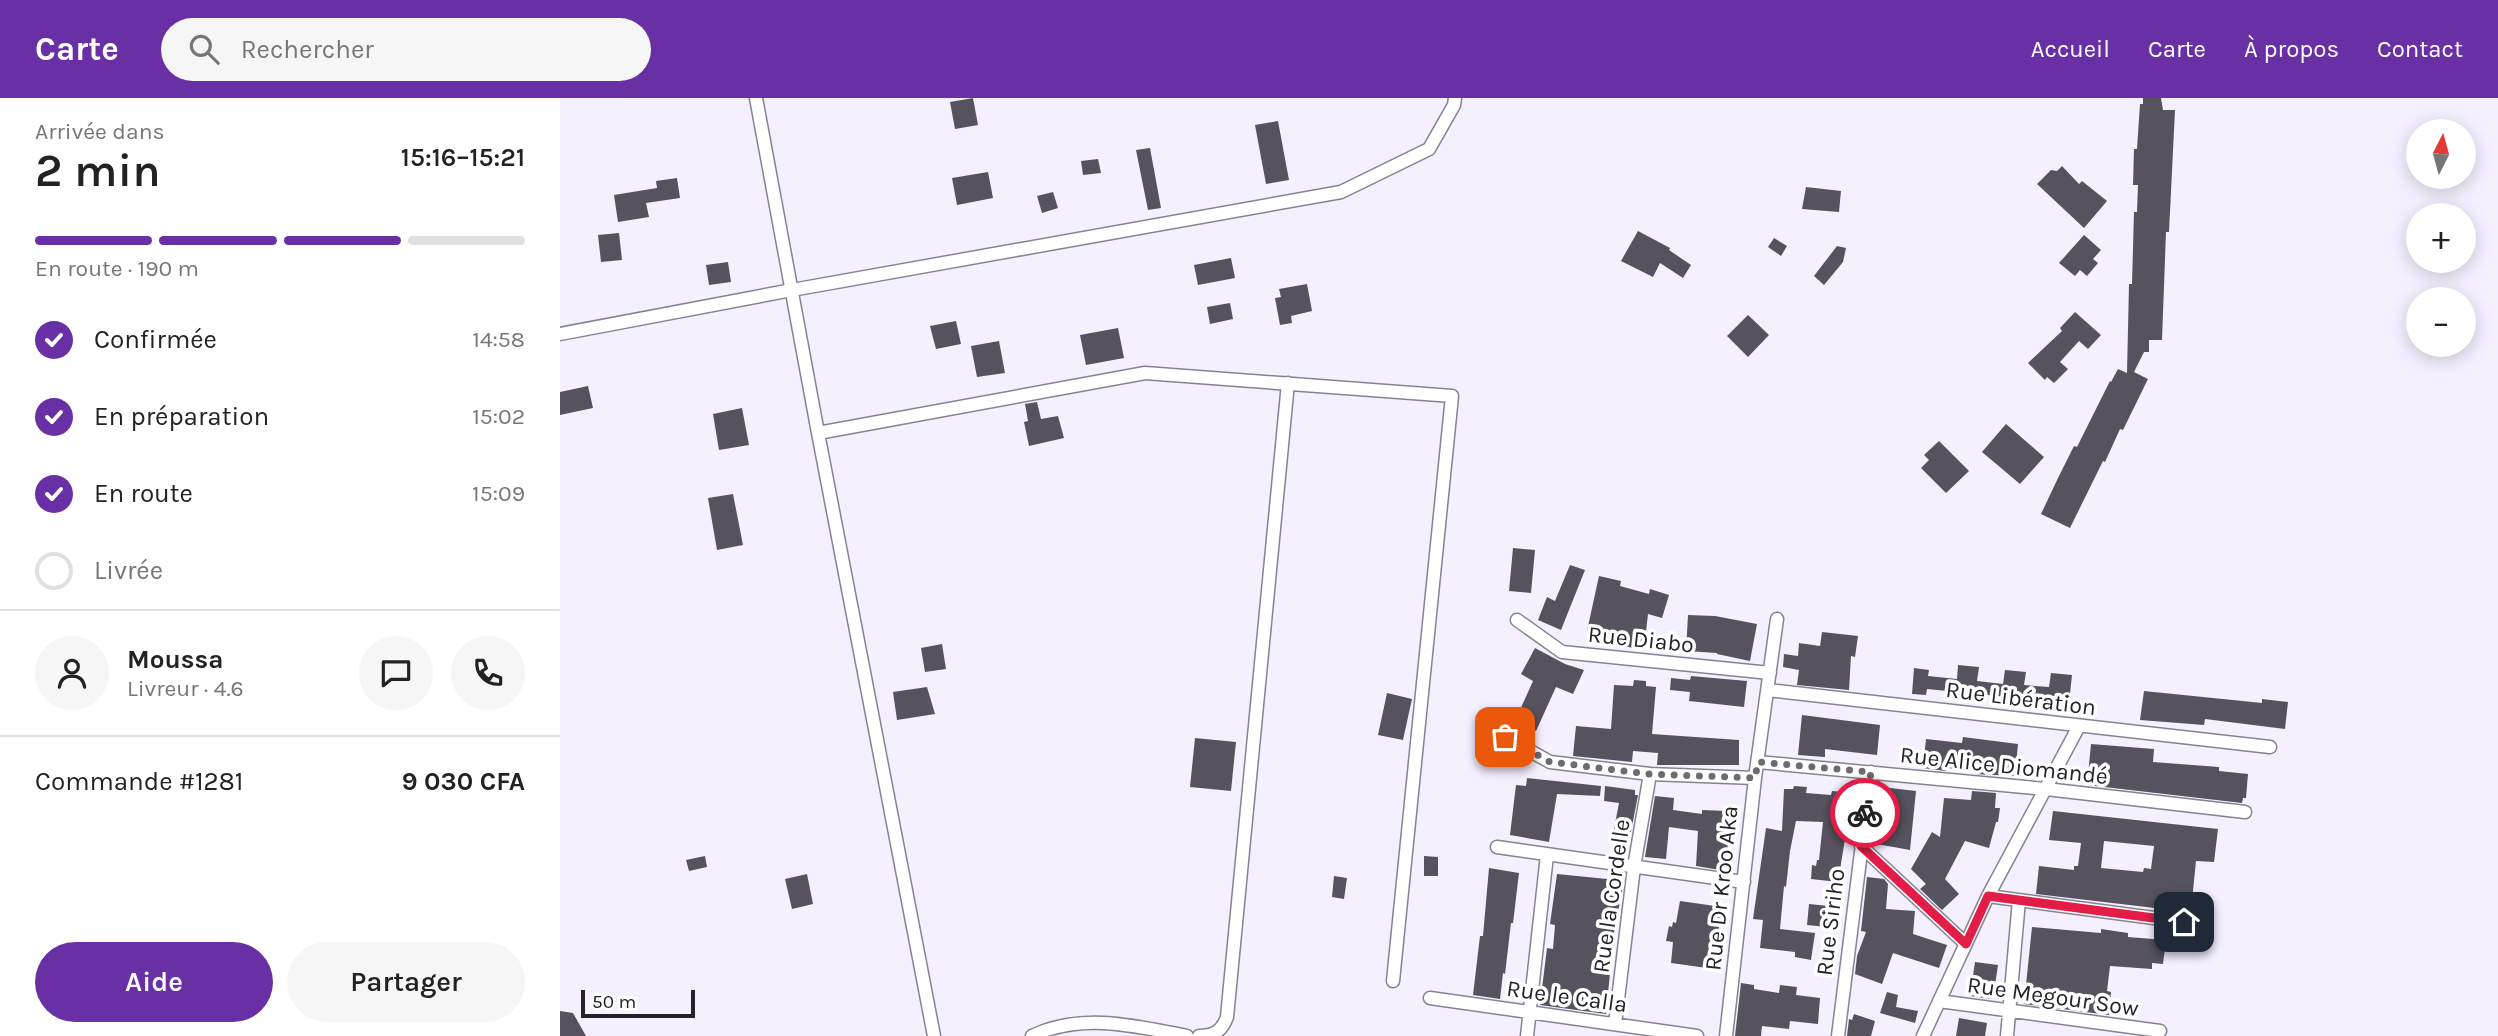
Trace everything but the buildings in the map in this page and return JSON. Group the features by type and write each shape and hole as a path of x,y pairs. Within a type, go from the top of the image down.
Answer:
{"street":[{"path":"756,98 934,1036"},
{"path":"560,334 1341,192 1429,149 1454,105 1455,98"},
{"path":"818,433 1145,373 1452,396 1393,981"},
{"path":"1199,1036 1209,1036 1223,1028 1227,1017 1288,383"},
{"name":"Rue Diabo","path":"1517,620 1562,652 1770,673"},
{"name":"Rue Dr Kroo Aka","path":"1726,1036 1755,778 1777,620"},
{"name":"Rue Libération","path":"1768,690 2270,747"},
{"path":"1923,1036 1988,896 2080,726"},
{"path":"1505,737 1550,762 1650,774 1755,778"},
{"name":"Rue Alice Diomandé","path":"1758,762 2046,789 2245,813"},
{"name":"Rue Siriho","path":"1838,1036 1871,772"},
{"name":"Rue la Cordelle","path":"1615,1024 1634,867 1650,774"},
{"path":"1861,846 1966,944"},
{"path":"1497,847 1744,882"},
{"path":"1527,1036 1547,855"},
{"path":"1988,896 2184,922"},
{"path":"2007,1036 2019,900"},
{"name":"Rue le Calla","path":"1430,998 1615,1024 1636,1032 1697,1036"},
{"name":"Rue Megour Sow","path":"1940,1001 2160,1031"},
{"path":"1032,1036 1098,1021 1187,1036"}],"way so far":[{"path":"1505,737 1550,762 1650,774 1755,778 1758,762 1871,772 1865,813"}],"route":[{"path":"1865,813 1861,846 1966,944 1988,896 2184,922"}]}
